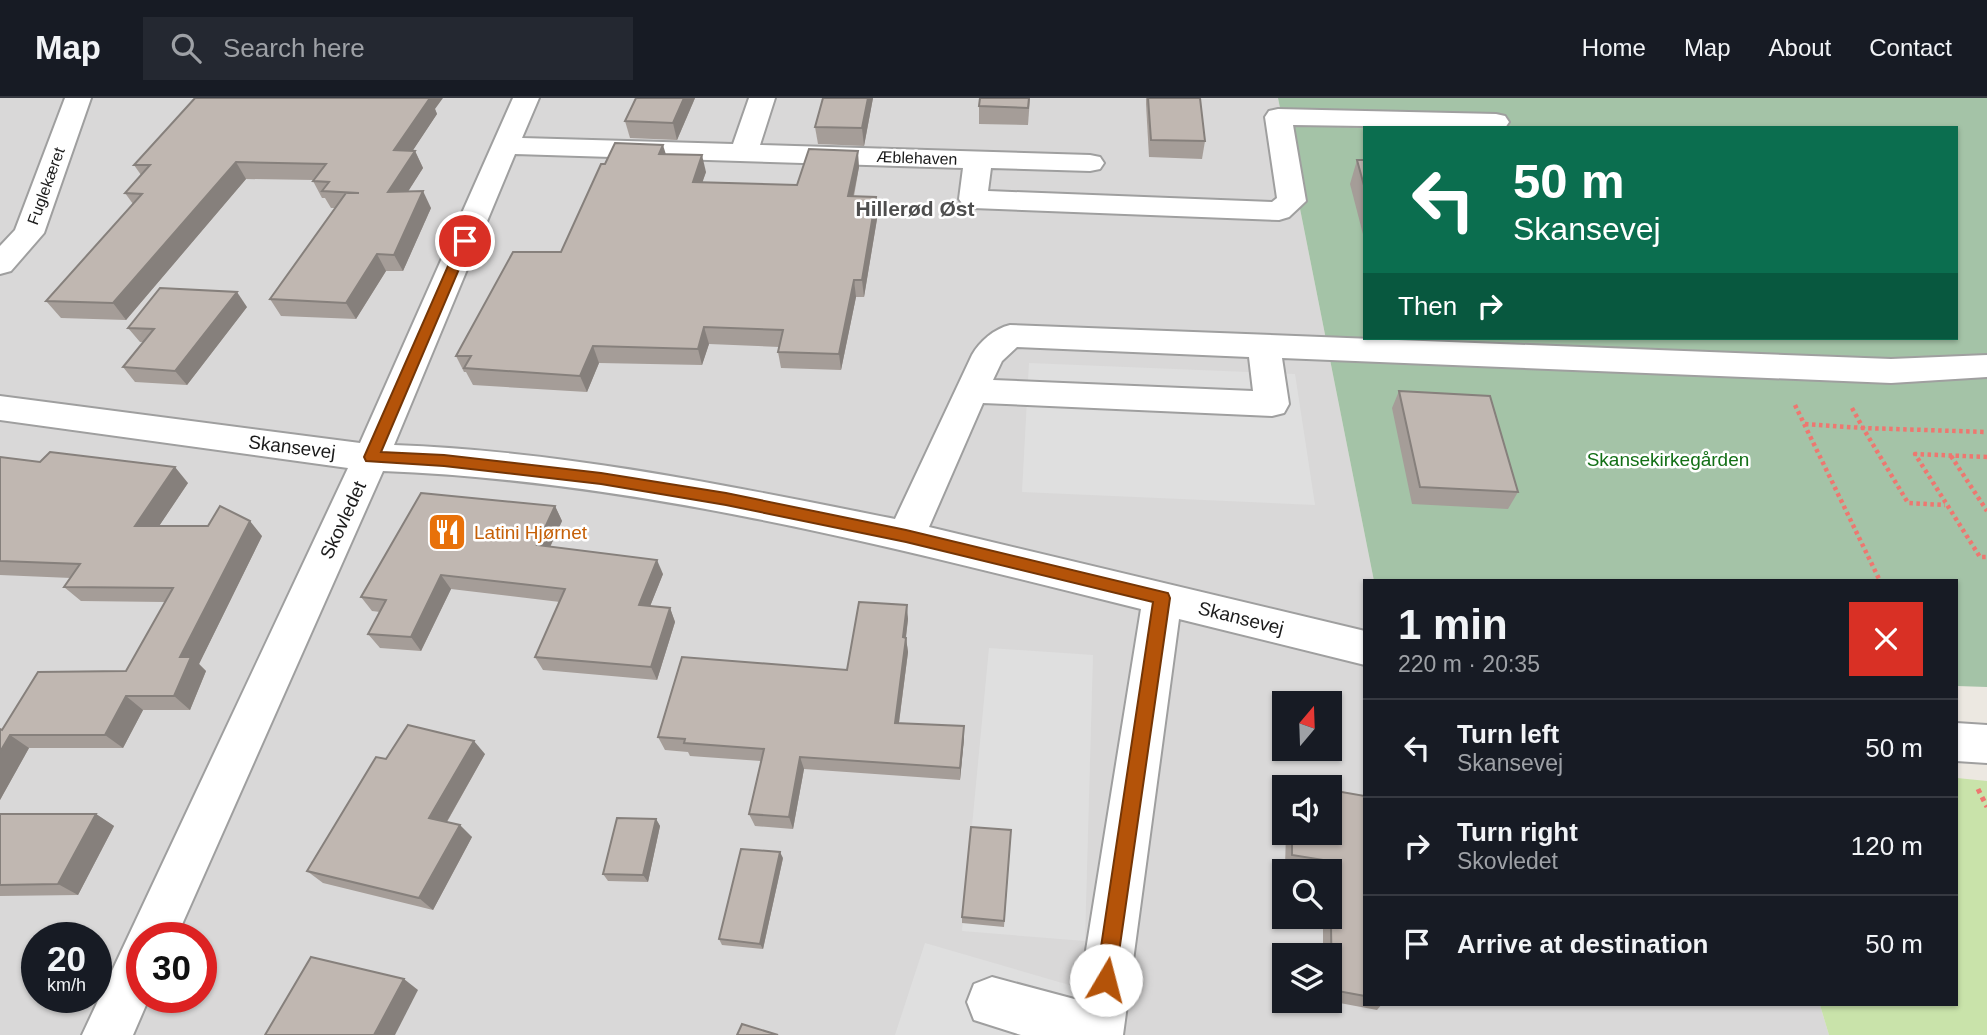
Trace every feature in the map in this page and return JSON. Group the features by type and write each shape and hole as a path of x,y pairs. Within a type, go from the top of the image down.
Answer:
{"street":[{"name":"Fuglekæret","path":"0,264 29,233 78,98"},
{"name":"Skovledet","path":"157,922 371,457 526,98"},
{"path":"744,153 762,98"},
{"path":"978,160 973,199 1279,211 1293,201 1278,117 1495,116"},
{"name":"Æblehaven","path":"506,146 1090,163"},
{"path":"906,536 988,355 1010,336 1264,345 1577,347 1776,365 1891,371 1987,366"},
{"path":"972,391 1272,404 1264,345"},
{"name":"Skansevej","path":"0,408 371,457 444,460 601,478 726,499 906,536 1363,648"},
{"path":"992,1002 1098,1033 1162,598"},
{"path":"1958,742 1987,744"},
{"path":"107,1035 126,993"}],"path":[{"path":"1776,365 1879,579"},
{"path":"1829,367 1908,503 1946,505"},
{"path":"1804,424 1987,432"},
{"path":"1986,458 1915,454 1980,557 1987,557"},
{"path":"1951,456 1987,511"}],"shaded area":[{"path":"0,98 1278,98 1374,579 1363,579 1363,1006 1820,1006 1829,1035 0,1035"},
{"path":"1029,363 1295,374 1315,505 1022,492"},
{"path":"989,648 1093,655 1085,941 962,931"},
{"path":"925,943 1076,987 1065,1035 895,1035"}],"green space":[{"name":"Skansekirkegården","path":"1278,98 1987,98 1987,687 1958,686 1958,579 1374,579"},
{"path":"1958,778 1987,781 1987,1035 1829,1035 1820,1006 1958,1006"}],"building":[{"path":"195,98 430,98 394,150 415,151 388,192 423,191 394,255 377,254 346,303 270,299 346,193 359,193 322,191 329,182 313,181 326,164 236,162 113,303 46,301 142,194 125,193 150,165 134,165"},
{"path":"636,98 684,98 673,123 625,121"},
{"path":"823,98 868,98 862,128 815,127"},
{"path":"980,98 1029,98 1028,108 979,106"},
{"path":"1148,98 1200,98 1205,141 1151,140"},
{"path":"615,143 663,145 659,154 702,155 693,182 797,185 809,149 858,151 848,196 876,197 862,280 854,280 839,354 778,352 783,330 704,327 698,349 593,346 580,376 464,368 471,356 456,356 513,252 561,252 601,164 605,164"},
{"path":"1357,160 1363,160 1363,182"},
{"path":"160,288 237,292 175,371 123,367 154,329 128,328"},
{"path":"1399,391 1490,396 1518,492 1420,487"},
{"path":"50,452 175,467 135,526 208,526 220,506 250,521 180,657 191,657 174,696 126,696 105,735 10,735 0,752 0,729 2,730 38,672 126,671 173,588 64,587 80,564 0,561 0,457 40,462"},
{"path":"421,493 555,506 537,545 657,560 639,605 670,608 651,667 535,657 565,589 441,575 411,637 368,634 386,600 361,597"},
{"path":"859,602 907,605 903,637 906,638 895,723 964,726 960,768 800,757 789,817 749,814 764,749 684,743 685,739 658,737 682,657 847,670"},
{"path":"408,725 474,741 429,818 460,825 419,898 307,871 376,757 386,759"},
{"path":"1342,792 1363,796 1363,996 1342,992 1342,943 1331,943 1331,929 1342,929 1342,859 1292,855 1292,845 1342,845"},
{"path":"0,814 96,814 58,884 0,885"},
{"path":"617,818 656,819 643,875 603,874"},
{"path":"971,827 1011,830 1004,921 962,917"},
{"path":"741,849 780,852 760,944 719,939"},
{"path":"311,957 404,979 374,1035 265,1035"},
{"path":"742,1024 778,1035 737,1035"}],"place":[{"name":"Latini Hjørnet","path":"447,532"}],"district":[{"name":"Hillerød Øst","path":"915,208"}],"route":[{"path":"465,241 371,457 444,460 601,478 726,499 906,536 1162,598 1106,980"}]}
